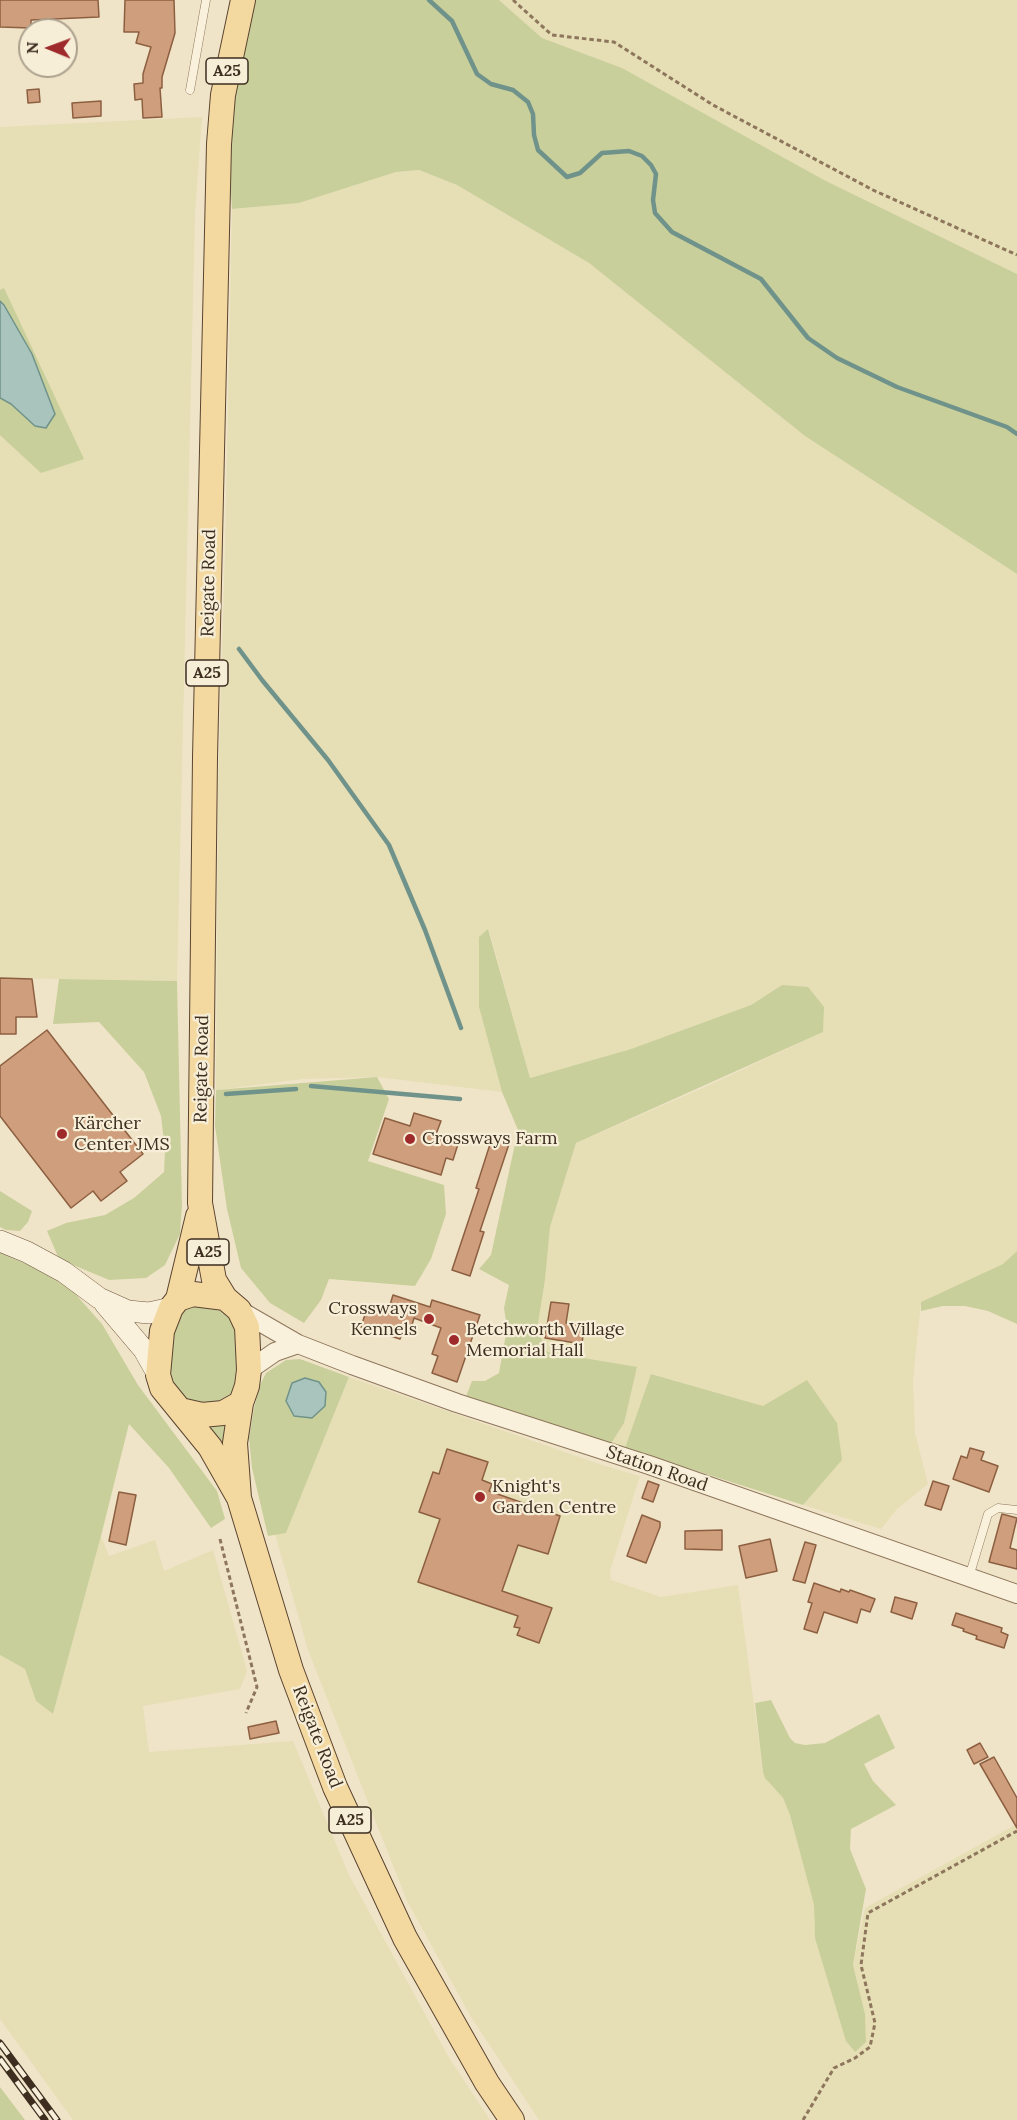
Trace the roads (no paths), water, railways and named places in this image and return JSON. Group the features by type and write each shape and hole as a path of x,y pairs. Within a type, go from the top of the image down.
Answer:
{"main road":[{"name":"Reigate Road","path":"232,1304 214,1280 200,1203 205,757 219,144 223,95 243,0"},
{"name":"Reigate Road","path":"175,1303 200,1203"},
{"path":"0,1241 27,1252 64,1272 99,1298 128,1311 149,1313 193,1294 232,1304 247,1327 249,1370 241,1403 223,1413 202,1415 180,1410 162,1388 158,1375 144,1350 99,1298"},
{"path":"158,1375 162,1331 175,1303"},
{"name":"Reigate Road","path":"241,1403 235,1443 239,1498 291,1670 335,1787 405,1938 487,2084 512,2120"},
{"name":"Reigate Road","path":"180,1410 210,1447 239,1498"}],"street":[{"name":"Station Road","path":"232,1304 298,1344 457,1403 649,1466 1017,1594"},
{"path":"249,1370 275,1352 298,1344"}],"lane":[{"path":"190,90 206,0"},
{"path":"969,1578 988,1514 998,1508 1017,1510"}],"water":[{"path":"0,301 32,354 55,414 46,428 35,426 11,404 0,398"},
{"path":"305,1378 319,1382 326,1392 325,1406 312,1418 294,1416 286,1401 292,1383"}],"waterway":[{"path":"429,0 452,21 477,74 491,84 513,90 528,102 533,114 534,135 538,150 567,177 580,173 602,153 629,151 642,156 656,174 653,200 655,213 672,232 761,279 808,338 837,358 897,387 1007,427 1017,434"},
{"path":"239,649 328,760 389,845 425,930 461,1028"},
{"path":"311,1086 460,1099"},
{"path":"226,1094 296,1089"}],"railway":[{"path":"0,2043 57,2120"},
{"path":"0,2059 45,2120"}],"place":[{"name":"Kärcher Center JMS","path":"62,1134"},
{"name":"Crossways Farm","path":"410,1139"},
{"name":"Crossways Kennels","path":"429,1319"},
{"name":"Betchworth Village Memorial Hall","path":"454,1340"},
{"name":"Knight's Garden Centre","path":"480,1497"}]}
